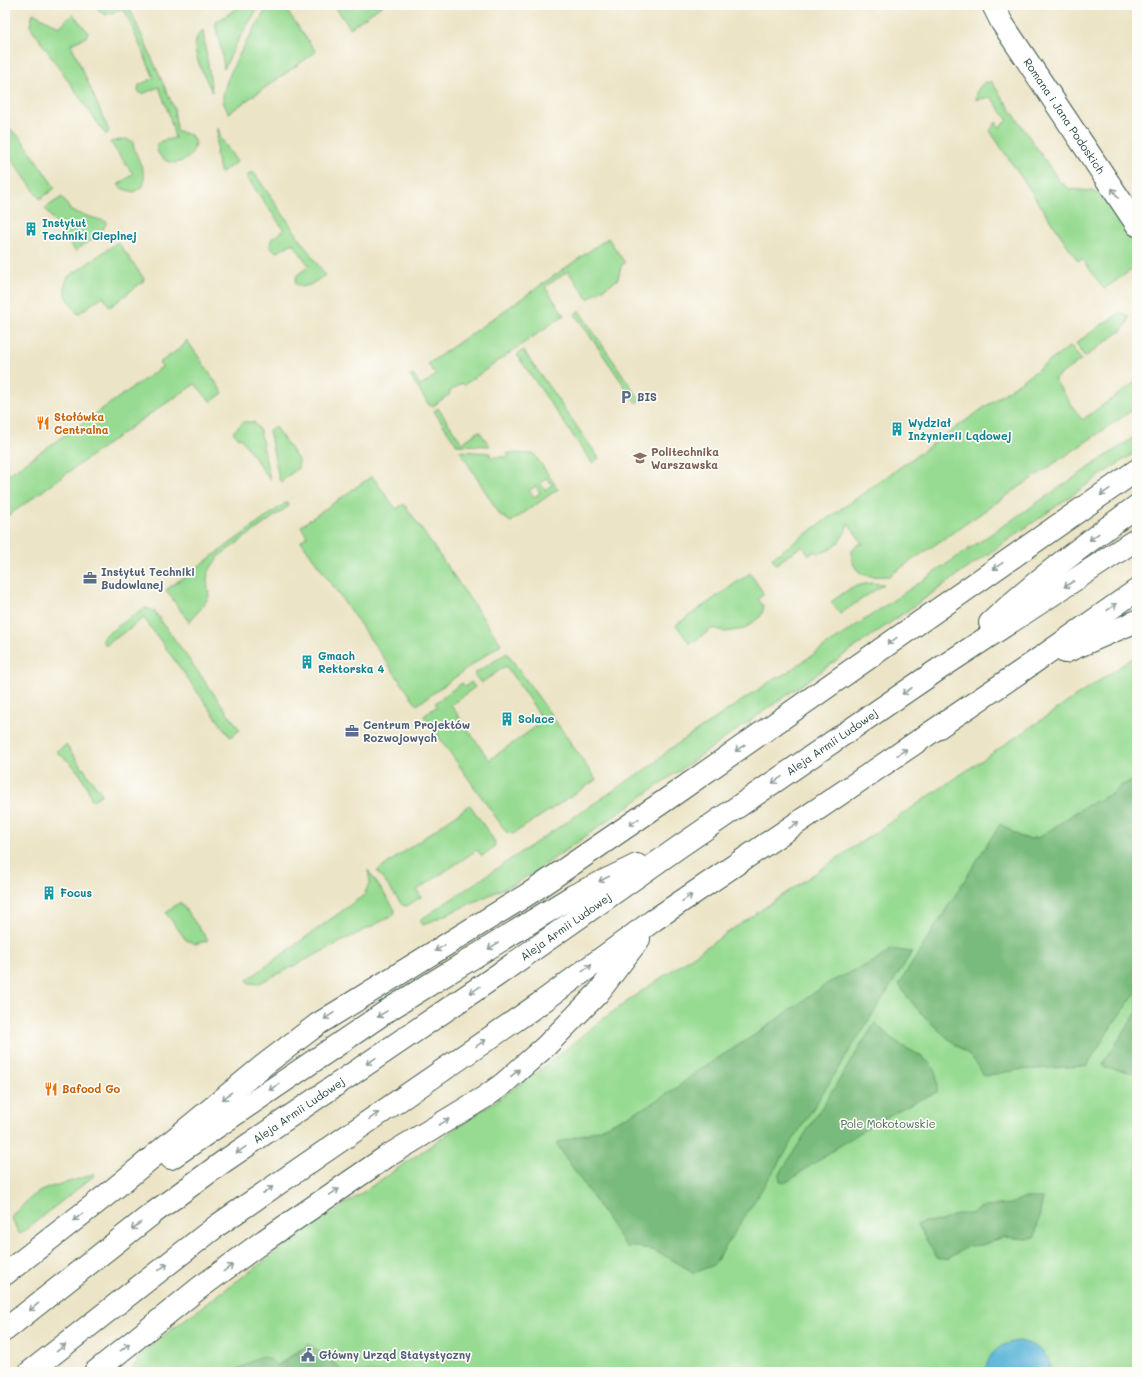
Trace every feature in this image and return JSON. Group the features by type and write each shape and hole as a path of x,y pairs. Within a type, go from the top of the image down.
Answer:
{"main road":[{"name":"Romana i Jana Podoskich","path":"993,5 1002,23 1073,127 1137,225"},
{"path":"5,1274 109,1193 264,1065 318,1024 533,891 673,795 1137,470"},
{"path":"939,669 1018,596 1137,506"},
{"name":"Aleja Armii Ludowej","path":"5,1330 114,1243 223,1162 490,980 679,847 939,669 1137,539"},
{"path":"30,1372 218,1225 539,1004 654,920 1023,670 1137,590"},
{"path":"1023,670 1137,621"},
{"path":"109,1193 180,1152 361,1028 573,896 610,877 679,847"},
{"path":"95,1372 192,1294 265,1240 386,1157 485,1097 503,1084 546,1046 598,993 654,920"}],"green space":[{"path":"98,5 132,5 129,7 174,108 177,131 191,135 195,142 190,156 185,160 173,163 161,157 157,151 157,145 161,141 175,138 169,114 159,87 142,94 138,91 139,85 154,78 124,9 106,15 99,11"},
{"path":"242,5 260,5 237,42 224,69 215,23"},
{"path":"269,5 283,5 316,52 229,113 224,104 223,98 228,77 234,64"},
{"path":"334,5 383,5 350,28"},
{"path":"33,13 59,27 73,14 88,32 86,37 71,44 109,131 106,135 30,26"},
{"path":"203,30 212,92 201,69 196,52 195,44 198,36"},
{"path":"985,81 987,83 991,81 1060,182 1070,189 1092,191 1103,196 1137,245 1137,266 1104,289 1082,259 1078,261 990,131 996,122 999,127 1008,121 991,97 976,100 978,89"},
{"path":"5,125 21,138 55,188 40,199 5,150"},
{"path":"218,128 221,138 237,162 221,173 216,156"},
{"path":"1137,132 1137,153 1130,143 1132,136"},
{"path":"125,139 132,141 144,176 143,186 134,192 123,189 118,185 133,174 110,142"},
{"path":"252,172 255,174 325,275 310,285 301,287 295,283 297,275 309,266 293,243 277,252 270,248 271,239 284,230 246,176"},
{"path":"62,197 71,211 107,222 100,234 75,251 45,208"},
{"path":"608,238 625,263 621,266 618,279 588,299 568,271 545,287 564,315 464,385 462,383 449,392 450,394 433,406 429,405 410,376 413,375 421,386 436,375 428,364"},
{"path":"118,242 145,280 110,307 103,296 78,314 65,292 68,277"},
{"path":"579,311 640,400 636,403 575,314"},
{"path":"1120,312 1129,317 1127,324 1122,330 1085,357 1076,343"},
{"path":"187,340 223,393 211,402 195,384 138,422 5,518 5,477 162,367 159,363 182,347"},
{"path":"1071,346 1081,360 1054,379 1082,420 1137,381 1137,407 889,576 869,576 863,574 855,567 852,561 851,552 858,544 863,544 848,523 841,539 829,550 818,553 815,551 809,555 802,546 776,564 772,558"},
{"path":"523,350 599,458 592,463 517,355"},
{"path":"438,408 462,443 479,431 490,446 457,445 434,411"},
{"path":"243,422 254,422 260,431 270,480 240,437 238,438 233,432"},
{"path":"275,427 299,461 298,468 281,482 279,479 269,430"},
{"path":"1137,435 1137,451 536,871 516,883 423,925 420,920 653,764 670,749 768,683 786,673"},
{"path":"460,451 490,453 490,457 508,457 508,453 534,454 558,489 511,522 500,515","holes":["547,478 552,485 545,490 540,483","536,486 540,493 534,497 529,491"]},
{"path":"372,476 396,509 404,504 501,644 417,705 301,541 307,536 301,526"},
{"path":"287,502 289,506 219,556 208,572 207,580 209,596 204,605 189,622 166,590"},
{"path":"750,573 764,594 758,599 764,607 761,616 744,629 725,632 713,628 690,644 676,625"},
{"path":"870,583 884,584 840,614 831,602 852,587"},
{"path":"147,608 154,611 240,730 230,737 144,618 106,645 103,642 103,637 142,609"},
{"path":"507,653 571,743 570,746 573,746 596,780 513,834 507,833 424,716 437,706 435,703 462,683 465,687 471,682 475,687 451,705 489,760 544,721 506,666 481,683 474,674"},
{"name":"Pole Mokotowskie","path":"1137,655 1137,1372 345,1372 309,1344 267,1372 131,1372 138,1358 173,1328 286,1245 535,1074 596,1024 643,990"},
{"path":"66,745 102,794 92,801 87,786 79,773 69,762 56,752"},
{"path":"1137,779 1137,991 1112,1025 1087,1066 1017,1070 984,1076 975,1061 930,1022 908,998 899,984 1000,824 1019,836 1029,839 1040,837 1082,808 1113,793 1122,785"},
{"path":"470,805 495,842 494,847 482,856 477,850 417,890 421,897 407,906 402,905 377,871"},
{"path":"368,870 395,910 394,915 258,984 249,983 247,980 364,895 370,882"},
{"path":"180,902 208,940 196,944 186,940 166,913"},
{"path":"891,949 912,952 714,1265 694,1273 662,1254 645,1248 626,1247 556,1143 601,1129 649,1105 675,1089 696,1072 759,1032 828,983 877,960"},
{"path":"1137,1012 1137,1073 1105,1068 1103,1063"},
{"path":"875,1023 892,1039 921,1056 932,1066 937,1081 937,1092 898,1110 843,1143 790,1180 784,1183 780,1182 779,1175"},
{"path":"94,1173 95,1175 20,1234 18,1232 11,1216 34,1195 43,1190"},
{"path":"1022,1198 1043,1198 1035,1237 1027,1239 1004,1237 982,1245 968,1246 948,1259 938,1259 917,1225 924,1222 941,1221 957,1214 971,1214 985,1206 1011,1204"},
{"name":"Główny Urząd Statystyczny","path":"309,1344 345,1372 233,1372 261,1356 270,1359 277,1366"}],"water":[{"path":"1019,1341 1031,1344 1041,1350 1048,1360 1051,1372 985,1372 989,1359 996,1350 1006,1344"}],"place":[{"name":"Instytut Techniki Cieplnej","path":"31,229"},
{"name":"BIS","path":"626,397"},
{"name":"Stołówka Centralna","path":"43,423"},
{"name":"Wydział Inżynierii Lądowej","path":"897,429"},
{"name":"Politechnika Warszawska","path":"640,458"},
{"name":"Instytut Techniki Budowlanej","path":"90,578"},
{"name":"Gmach Rektorska 4","path":"307,662"},
{"name":"Solace","path":"507,719"},
{"name":"Centrum Projektów Rozwojowych","path":"352,731"},
{"name":"Focus","path":"49,893"},
{"name":"Bafood Go","path":"51,1089"},
{"name":"Główny Urząd Statystyczny","path":"308,1355"}]}
